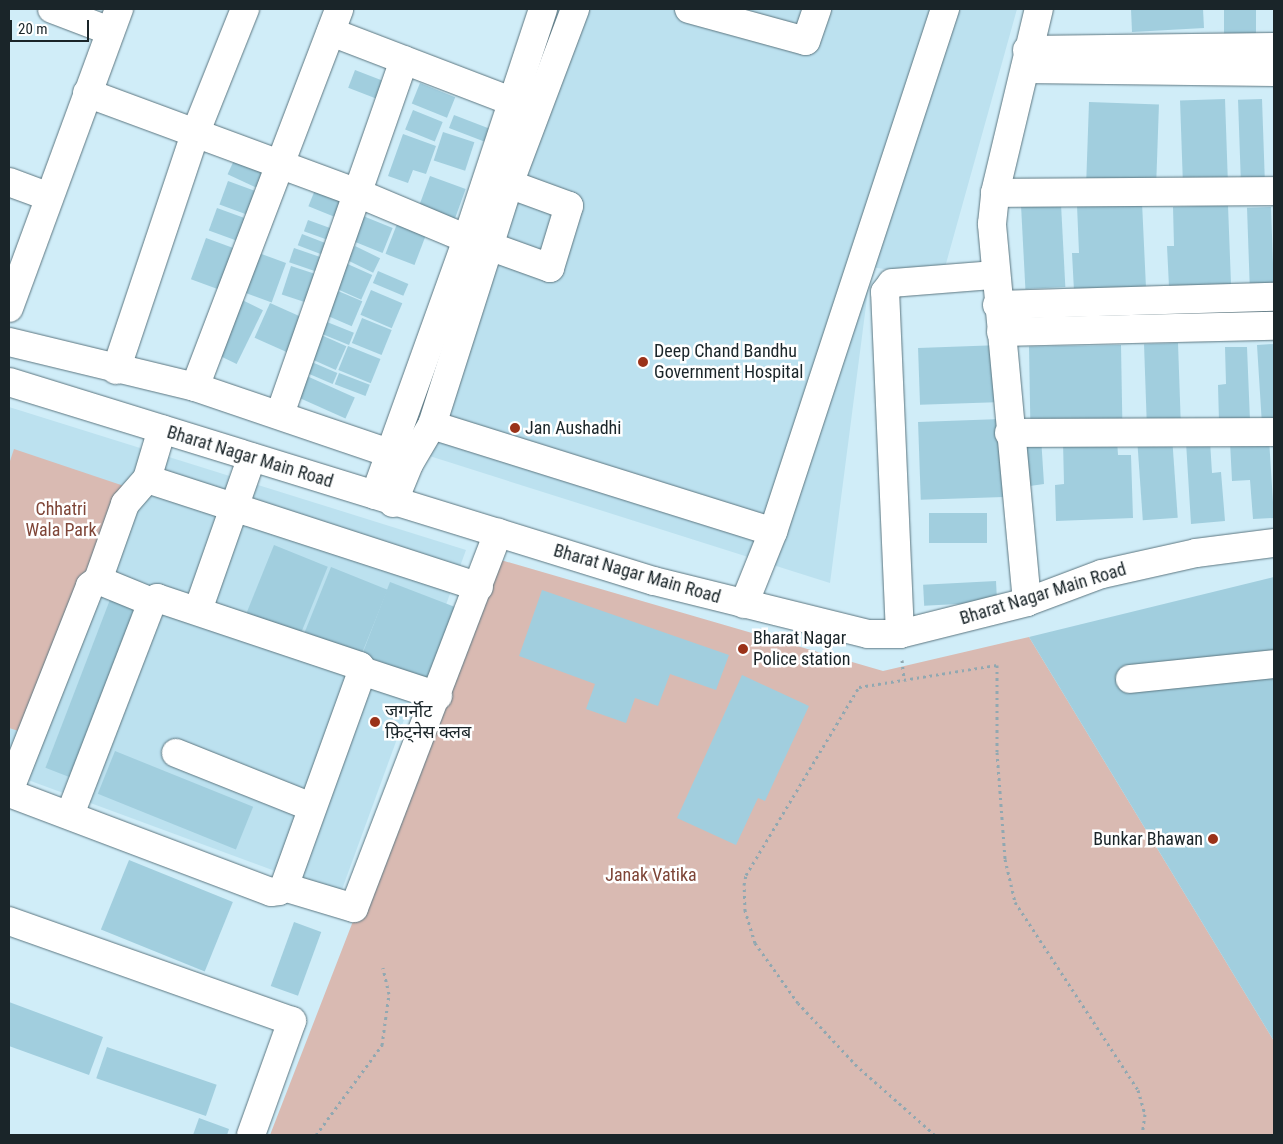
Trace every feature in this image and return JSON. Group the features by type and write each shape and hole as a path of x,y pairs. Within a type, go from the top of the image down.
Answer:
{"street":[{"path":"9,308 48,196 114,20 52,9"},
{"path":"116,370 195,134 245,9"},
{"path":"384,499 409,464 432,425 478,243 511,101 543,9"},
{"path":"384,499 390,453 478,243 509,184 575,9"},
{"path":"689,9 806,41 817,9"},
{"path":"744,604 773,532 945,9"},
{"path":"1027,602 994,275 995,193 1038,9"},
{"path":"195,387 335,20 404,60 511,101"},
{"path":"1026,59 1274,47"},
{"path":"1026,59 1274,72"},
{"path":"280,414 360,194 404,60"},
{"path":"86,92 360,194 478,243 550,268 569,206 509,184"},
{"path":"9,182 48,196"},
{"path":"995,193 1274,191"},
{"path":"900,634 886,292 892,282 994,275"},
{"path":"997,305 1274,296"},
{"path":"1001,332 1274,326"},
{"path":"9,342 116,370 195,387 280,414 390,453"},
{"name":"Bharat Nagar Main Road","path":"9,382 654,582 868,634 900,634 1027,602 1102,574 1196,553 1274,543"},
{"path":"432,425 773,532"},
{"path":"162,430 148,479 126,504 98,580 90,586 9,792 271,892 284,888 354,908 438,696 498,533"},
{"path":"1009,433 1274,432"},
{"path":"198,610 252,457"},
{"path":"148,479 234,504 478,587"},
{"path":"98,580 152,602 162,598 357,662 362,671 438,696"},
{"path":"70,815 152,602"},
{"path":"1130,679 1274,664"},
{"path":"284,888 362,671"},
{"path":"176,753 312,807"},
{"path":"9,921 292,1022 251,1135"}],"path":[{"path":"935,1135 857,1066 798,1003 755,944 745,911 744,886 746,875 860,687 997,664 997,752 1005,859 1016,902 1138,1090 1144,1114 1142,1135"},
{"path":"316,1135 382,1045 389,994 383,968"}],"shaded area":[{"name":"Deep Chand Bandhu Government Hospital","path":"558,9 1017,9 942,278 871,267 830,583 398,446"},
{"path":"9,407 466,550 340,895 9,773"}],"green space":[{"name":"Chhatri Wala Park","path":"14,449 130,488 35,736 9,728 9,464"},
{"name":"Janak Vatika","path":"494,558 883,671 1029,637 1274,1041 1274,1135 270,1135"}],"building":[{"path":"1131,9 1203,9 1204,28 1132,32"},
{"path":"1224,9 1256,9 1256,37 1224,37"},
{"path":"355,70 387,82 380,100 348,88"},
{"path":"420,83 455,97 447,118 412,103"},
{"path":"1225,99 1228,181 1183,183 1180,101"},
{"path":"1262,99 1265,177 1241,178 1238,100"},
{"path":"1089,102 1159,104 1156,180 1086,178"},
{"path":"413,110 443,122 435,141 405,129"},
{"path":"454,115 490,129 485,142 449,128"},
{"path":"443,132 474,142 465,171 434,161"},
{"path":"403,134 436,146 426,174 413,170 408,183 388,176"},
{"path":"236,156 266,170 257,188 228,174"},
{"path":"430,176 466,189 454,221 418,208"},
{"path":"228,181 255,191 247,214 219,204"},
{"path":"317,185 347,197 338,218 308,206"},
{"path":"1142,202 1146,288 1074,291 1072,253 1079,253 1077,205"},
{"path":"1061,204 1065,287 1025,289 1021,206"},
{"path":"1228,205 1231,284 1169,287 1167,246 1174,246 1173,207"},
{"path":"1271,207 1274,285 1250,286 1247,208"},
{"path":"217,208 245,218 237,241 209,231"},
{"path":"363,216 393,228 383,253 353,241"},
{"path":"308,220 339,231 335,243 304,231"},
{"path":"397,224 426,235 414,265 386,254"},
{"path":"302,234 336,247 331,258 298,245"},
{"path":"206,238 233,248 218,289 191,279"},
{"path":"355,246 380,258 373,273 348,260"},
{"path":"294,248 329,260 324,274 289,262"},
{"path":"256,252 286,263 272,302 242,291"},
{"path":"343,262 372,275 361,300 332,287"},
{"path":"291,266 321,276 312,304 282,295"},
{"path":"378,271 408,284 403,296 373,283"},
{"path":"331,288 362,301 352,326 320,313"},
{"path":"371,290 402,303 392,328 360,315"},
{"path":"236,297 263,310 237,364 210,351"},
{"path":"270,303 309,320 294,355 255,338"},
{"path":"362,318 392,330 382,355 352,343"},
{"path":"327,322 354,333 349,345 322,334"},
{"path":"319,334 346,346 336,370 308,358"},
{"path":"1178,343 1181,419 1147,420 1144,344"},
{"path":"1274,344 1274,425 1262,425 1257,345"},
{"path":"1001,345 1003,402 920,405 918,348"},
{"path":"1121,345 1122,423 1030,425 1029,347"},
{"path":"348,346 380,359 371,383 338,370"},
{"path":"1225,347 1247,347 1250,421 1219,422 1218,385 1226,384"},
{"path":"307,360 337,373 333,384 302,371"},
{"path":"300,373 355,397 345,418 291,394"},
{"path":"339,373 370,385 366,396 335,384"},
{"path":"1001,419 1004,497 921,500 918,422"},
{"path":"1172,436 1178,518 1143,520 1137,438"},
{"path":"1041,437 1044,484 1030,486 1032,514 1017,439"},
{"path":"1269,439 1274,518 1253,519 1250,480 1232,481 1230,442"},
{"path":"1117,440 1118,455 1131,455 1133,518 1056,521 1055,485 1064,484 1063,442"},
{"path":"1210,441 1212,473 1221,472 1225,521 1191,524 1186,442"},
{"path":"929,513 987,513 987,543 929,543"},
{"path":"274,545 328,567 300,634 247,613"},
{"path":"331,567 388,590 361,655 305,632"},
{"name":"Bunkar Bhawan","path":"1274,577 1274,1041 1029,637"},
{"path":"996,581 997,602 924,606 923,585"},
{"path":"390,582 469,612 441,685 362,655"},
{"path":"542,590 729,655 716,690 670,674 658,706 635,698 626,723 586,709 595,684 519,656"},
{"path":"111,597 140,608 74,779 45,768"},
{"path":"742,675 809,706 765,801 758,798 736,845 677,818"},
{"path":"115,751 253,807 236,849 98,794"},
{"path":"129,860 233,902 205,971 101,930"},
{"path":"294,922 321,932 298,996 271,986"},
{"path":"9,1002 103,1037 89,1075 9,1046"},
{"path":"107,1047 217,1085 206,1116 96,1078"},
{"path":"199,1118 229,1129 227,1135 193,1135"}],"place":[{"name":"Deep Chand Bandhu Government Hospital","path":"643,362"},
{"name":"Jan Aushadhi","path":"515,428"},
{"name":"Bharat Nagar Police station","path":"743,649"},
{"name":"जगर्नॉट फ़िट्नेस क्लब","path":"375,722"},
{"name":"Bunkar Bhawan","path":"1213,839"}]}
